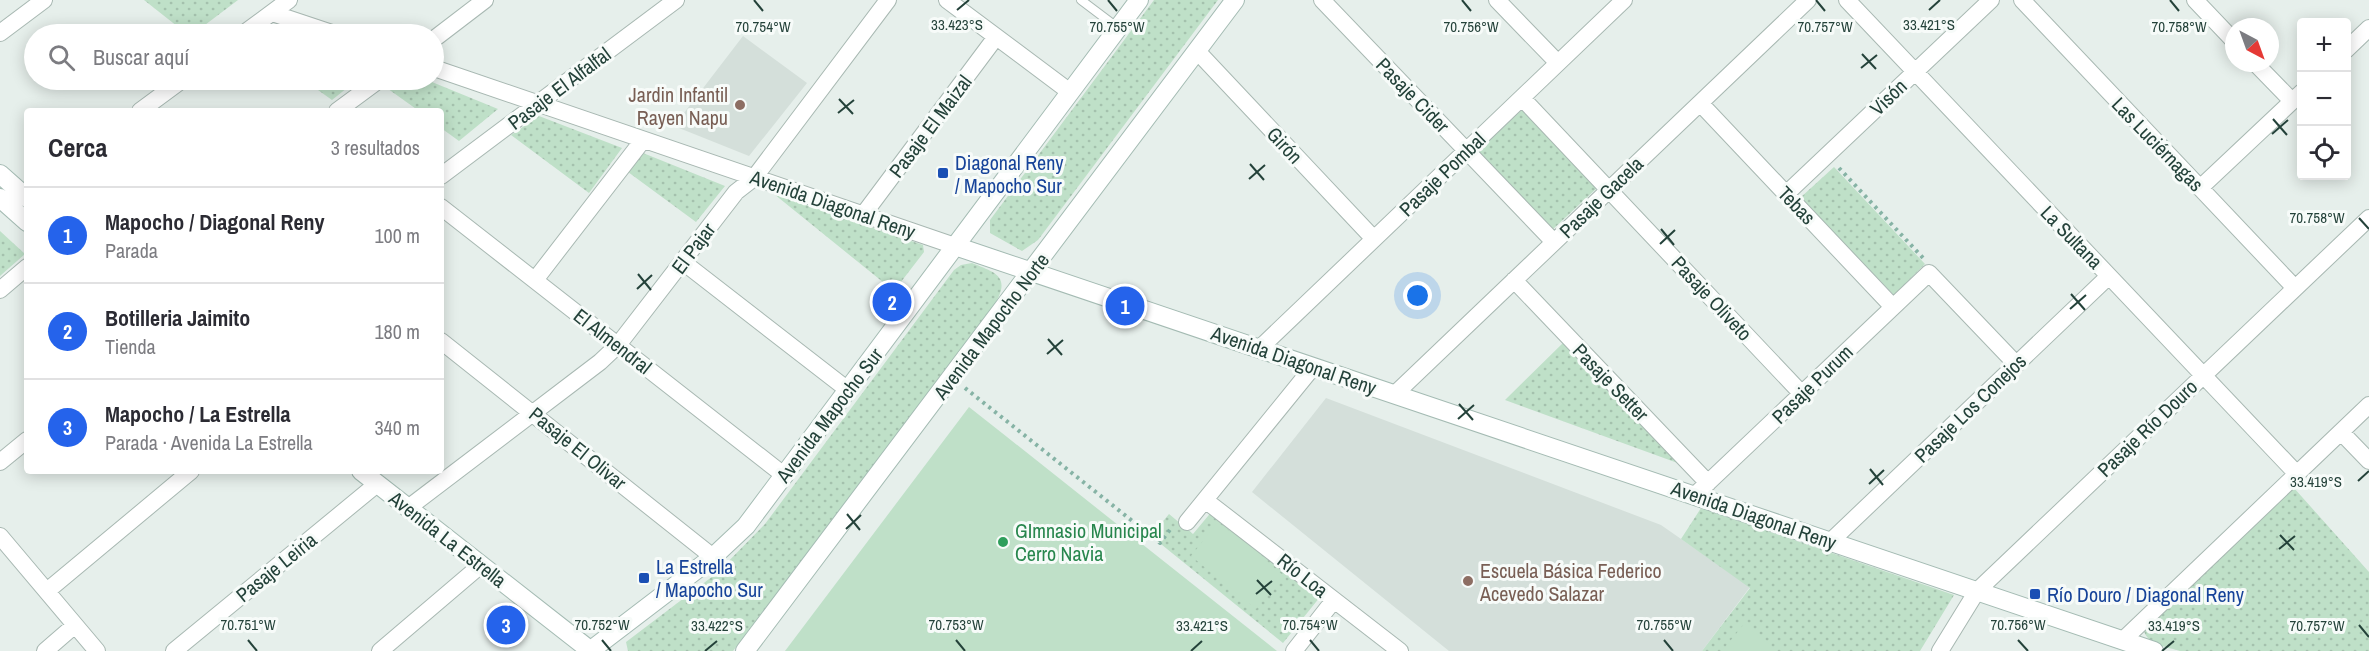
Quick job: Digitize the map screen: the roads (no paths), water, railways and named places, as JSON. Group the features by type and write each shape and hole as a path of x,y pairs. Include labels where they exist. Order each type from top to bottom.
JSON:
{"street":[{"path":"0,33 44,0"},
{"path":"257,24 289,0"},
{"path":"444,31 485,0"},
{"name":"Pasaje El Alfalfal","path":"444,175 676,0"},
{"name":"El Pajar","path":"408,508 600,362 618,345 736,192 754,177 888,0"},
{"path":"947,0 1070,92"},
{"name":"Avenida Mapocho Sur","path":"591,651 713,557 746,526 1139,0"},
{"name":"Avenida Mapocho Norte","path":"745,651 1235,0"},
{"name":"Pasaje Cider","path":"1322,0 1554,242"},
{"path":"1497,0 1558,63"},
{"name":"Pasaje Pombal","path":"1260,348 1624,0"},
{"name":"Pasaje Gacela","path":"1395,394 1808,0"},
{"name":"La Sultana","path":"1847,0 2297,474"},
{"name":"Visón","path":"1786,194 1990,0"},
{"name":"Las Luciérnagas","path":"2022,0 2295,288"},
{"path":"2205,3 2225,29"},
{"path":"272,13 305,24"},
{"path":"2351,45 2369,28"},
{"name":"Pasaje El Maizal","path":"863,215 996,37"},
{"name":"Girón","path":"1197,51 1374,239"},
{"name":"Avenida Diagonal Reny","path":"444,71 1395,394 1702,489 1831,541 2154,651"},
{"path":"2200,188 2297,97 2266,72"},
{"path":"144,108 168,90"},
{"path":"341,108 365,90"},
{"name":"Pasaje Oliveto","path":"1522,98 1802,394"},
{"name":"Tebas","path":"1700,104 1893,307"},
{"path":"535,280 643,140"},
{"path":"0,174 24,194"},
{"path":"0,198 24,219"},
{"name":"El Almendral","path":"444,209 785,476"},
{"name":"Pasaje Río Douro","path":"1940,651 1977,591 2369,218"},
{"path":"683,262 849,390"},
{"path":"0,290 24,270"},
{"name":"Pasaje Purum","path":"1702,489 1929,273 2016,364"},
{"name":"Pasaje Los Conejos","path":"1831,541 2109,276"},
{"name":"Pasaje Setter","path":"1515,280 1702,489"},
{"name":"Pasaje El Olivar","path":"444,343 534,412 713,557"},
{"path":"1187,522 1313,366"},
{"path":"2123,640 2369,405"},
{"path":"2341,432 2369,461"},
{"path":"0,462 24,442"},
{"path":"46,591 187,474"},
{"name":"Avenida La Estrella","path":"365,474 591,651"},
{"name":"Pasaje Leiria","path":"174,651 377,484"},
{"name":"Río Loa","path":"1205,500 1400,651"},
{"path":"0,536 97,651"},
{"path":"380,651 481,565"},
{"path":"1294,651 1334,600"},
{"path":"45,651 75,625"}],"lane":[{"path":"1081,0 1118,28"}],"place":[{"name":"Jardin Infantil Rayen Napu","path":"740,105"},
{"name":"Diagonal Reny / Mapocho Sur","path":"943,173"},
{"name":"Botilleria Jaimito","path":"892,302"},
{"name":"Mapocho / Diagonal Reny","path":"1125,306"},
{"name":"GImnasio Municipal Cerro Navia","path":"1003,542"},
{"name":"La Estrella / Mapocho Sur","path":"644,578"},
{"name":"Escuela Básica Federico Acevedo Salazar","path":"1468,581"},
{"name":"Río Douro / Diagonal Reny","path":"2035,594"},
{"name":"Mapocho / La Estrella","path":"506,625"}]}
